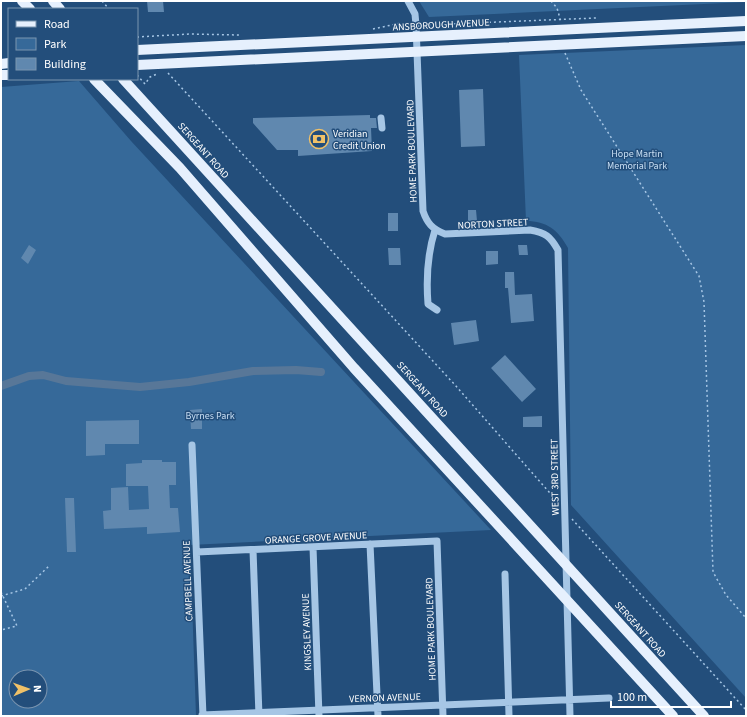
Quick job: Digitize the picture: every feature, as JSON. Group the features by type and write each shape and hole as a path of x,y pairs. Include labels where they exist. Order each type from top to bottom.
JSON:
{"main road":[{"name":"ANSBOROUGH AVENUE","path":"138,50 746,21"},
{"path":"138,64 746,36"},
{"path":"95,80 180,168 354,368 674,716"},
{"name":"SERGEANT ROAD","path":"124,80 704,716"}],"street":[{"path":"408,1 415,14 417,52"},
{"name":"HOME PARK BOULEVARD","path":"417,52 423,211 427,222 435,230"},
{"path":"381,118 382,128"},
{"path":"435,230 428,251 426,282 428,304 437,310"},
{"name":"NORTON STREET","path":"435,230 445,234 457,235 530,230 543,232 552,239"},
{"name":"WEST 3RD STREET","path":"552,239 558,250 560,262 566,597 570,716"},
{"name":"CAMPBELL AVENUE","path":"192,445 202,715"},
{"name":"HOME PARK BOULEVARD","path":"437,541 443,716"},
{"name":"ORANGE GROVE AVENUE","path":"196,552 437,541"},
{"path":"370,544 378,716"},
{"name":"KINGSLEY AVENUE","path":"312,547 319,713"},
{"path":"253,550 259,714"},
{"path":"505,574 509,716"},
{"name":"VERNON AVENUE","path":"202,715 319,713 377,708 609,698"}],"path":[{"path":"551,1 557,8 562,30"},
{"path":"564,45 565,53 581,90 699,276 704,302 713,572 726,595 746,618"},
{"path":"138,76 145,84 150,77 168,72 456,385 553,497"},
{"path":"571,518 746,710"},
{"path":"2,596 25,589 49,566"},
{"path":"1,592 17,626 1,630"}],"green space":[{"path":"419,1 746,1 746,2 429,17"},
{"name":"Hope Martin Memorial Park","path":"746,45 746,698 571,505 568,248 560,236 551,228 533,221 526,221 519,55"},
{"name":"Byrnes Park","path":"79,81 131,141 491,530 190,545 196,716 1,716 1,87"}],"building":[{"path":"147,1 163,1 164,12 148,12"},
{"path":"483,89 485,146 461,147 459,90"},
{"name":"Veridian Credit Union","path":"370,115 370,118 376,118 377,128 371,128 372,151 298,156 298,150 277,150 253,123 253,118"},
{"path":"468,210 476,210 477,221 468,222"},
{"path":"388,213 398,213 398,231 388,231"},
{"path":"29,245 36,250 28,264 21,258"},
{"path":"518,245 527,245 528,255 519,255"},
{"path":"388,248 400,248 401,265 389,265"},
{"path":"486,251 498,251 498,264 486,265"},
{"path":"505,272 514,272 515,295 532,294 534,321 511,323 508,288 505,288"},
{"path":"476,320 479,341 454,345 451,323"},
{"path":"505,355 536,389 522,402 491,368"},
{"path":"202,409 202,429 191,429 190,410"},
{"path":"542,416 542,427 523,427 523,417"},
{"path":"139,420 139,444 105,444 105,455 86,456 86,421"},
{"path":"142,460 176,462 176,485 169,485 170,508 178,508 180,532 147,534 147,527 104,529 103,511 111,510 111,488 128,487 129,510 149,509 148,486 126,486 126,464 142,463"},
{"path":"65,498 74,498 76,552 67,552"}],"waterway":[{"path":"1,386 29,376 43,375 66,381 140,387 189,382 253,371 296,370 321,372"}],"place":[{"name":"Veridian Credit Union","path":"319,139"}]}
